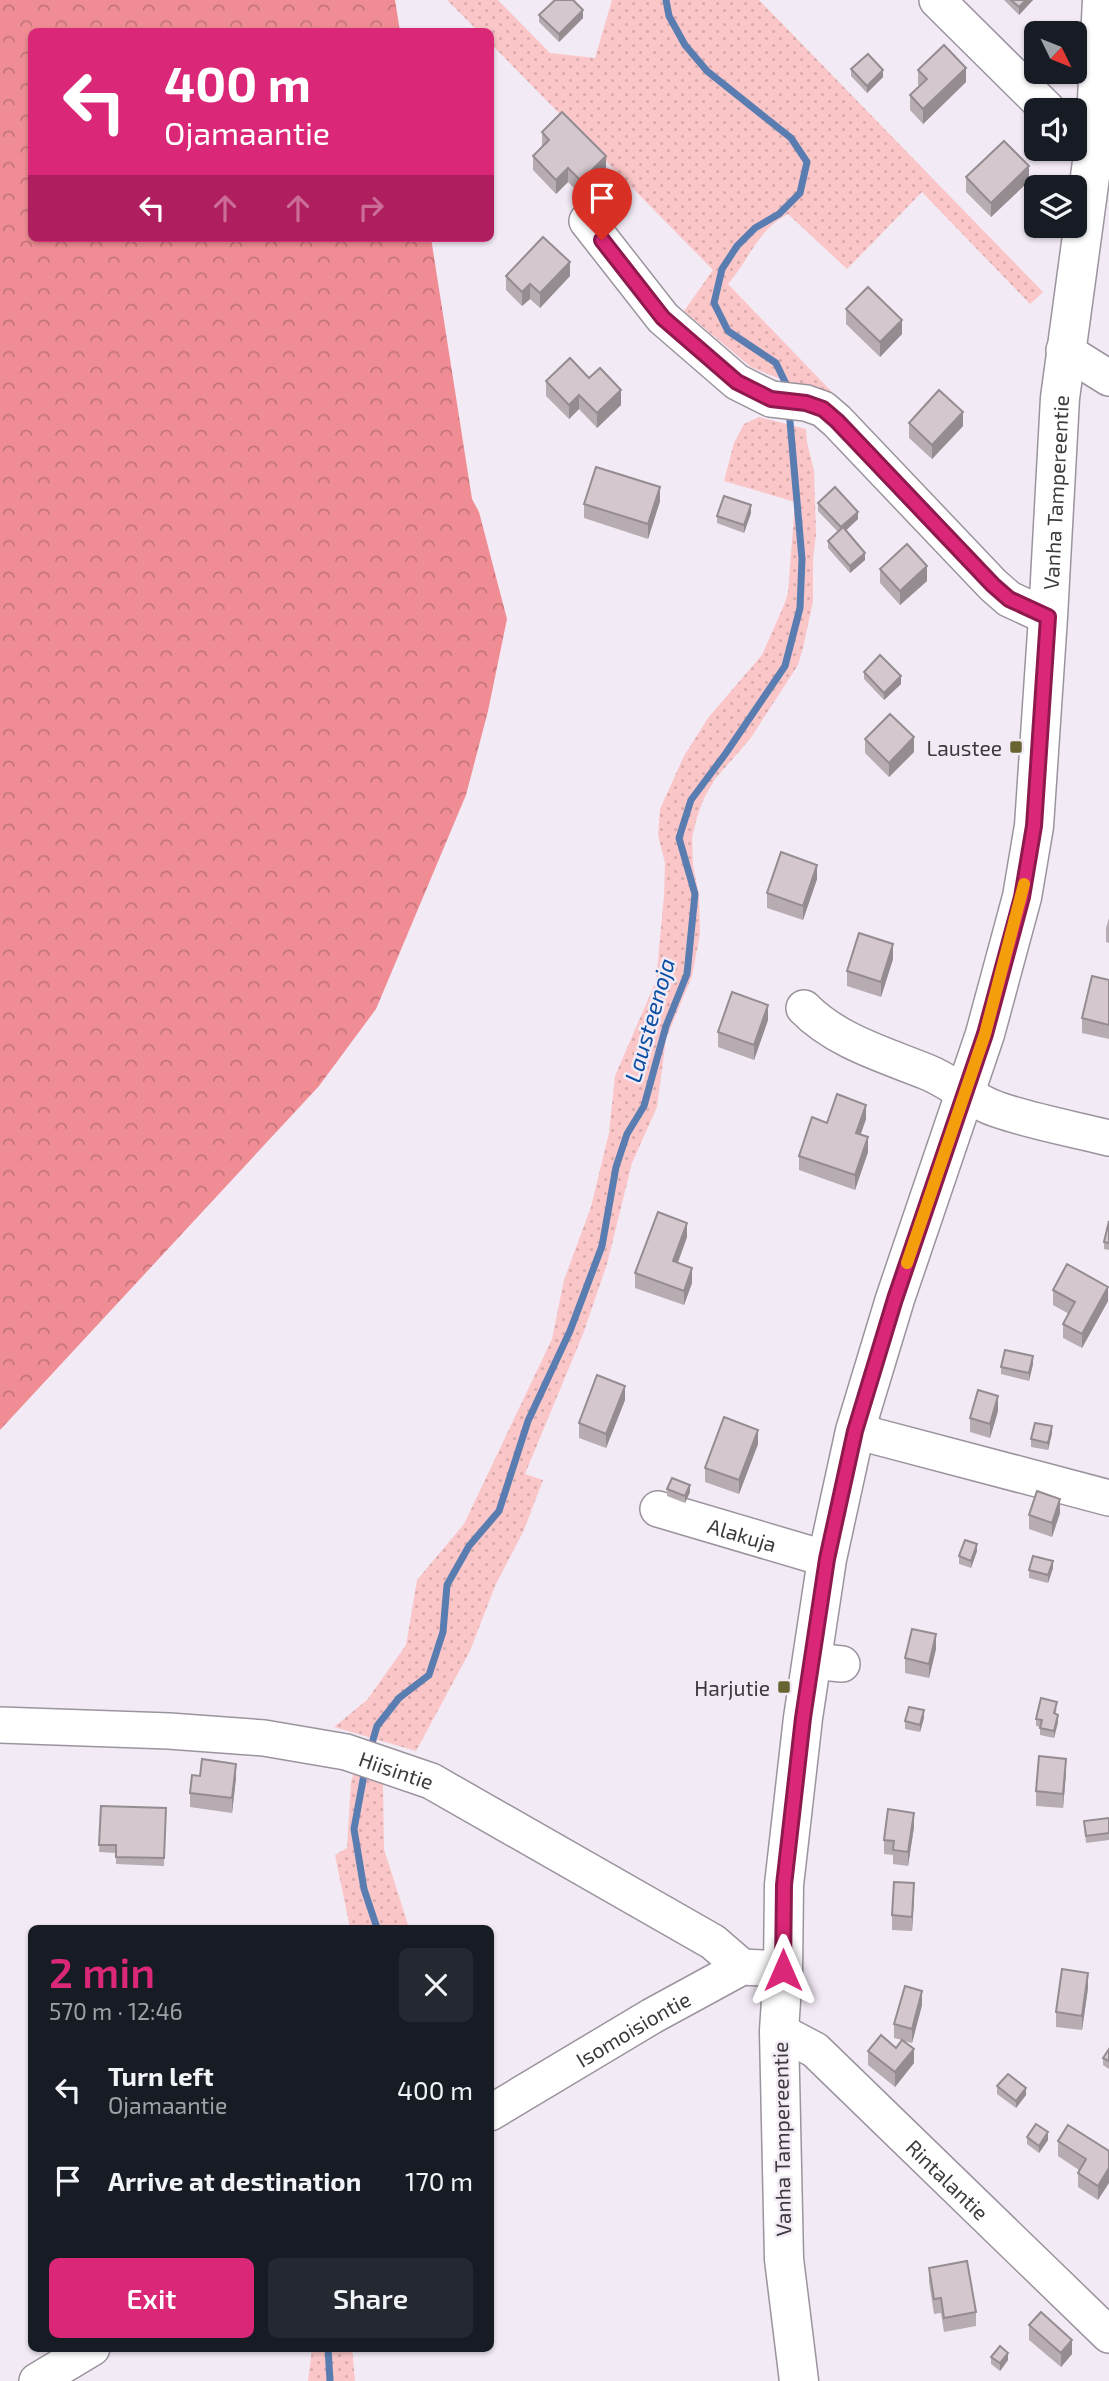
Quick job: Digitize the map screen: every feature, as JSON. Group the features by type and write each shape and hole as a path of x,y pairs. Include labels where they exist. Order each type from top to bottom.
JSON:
{"main road":[{"name":"Vanha Tampereentie","path":"799,2381 784,2259 779,2031 784,1885 827,1663 827,1559 855,1431 895,1299 985,1034 1022,897 1034,826 1059,411 1093,139 1102,0"}],"street":[{"path":"937,0 1036,98"},
{"path":"586,221 663,318 737,382 771,399 806,403 823,409 993,585 1009,599 1048,617"},
{"path":"1065,350 1109,378"},
{"path":"804,1008 818,1023 851,1041 934,1075 966,1095 998,1110 1109,1138"},
{"path":"855,1431 1109,1498"},
{"name":"Alakuja","path":"658,1509 827,1559"},
{"name":"Hiisintie","path":"0,1725 169,1731 264,1738 369,1760 430,1781 713,1942 742,1967"},
{"path":"742,1967 783,1970"},
{"name":"Isomoisiontie","path":"494,2111 652,2016 742,1967"},
{"name":"Rintalantie","path":"779,2031 815,2050 1109,2335"},
{"path":"37,2381 85,2352"}],"shaded area":[{"path":"447,0 498,0 550,53 595,58 612,0 759,0 1043,292 1030,304 922,192 847,269 788,214 761,236 728,284 832,392 794,385 751,367 684,311 713,270 494,47 494,28 475,28"},
{"path":"759,417 806,429 814,470 816,534 813,601 803,648 798,665 750,739 715,779 697,817 692,838 693,865 699,895 700,934 692,976 666,1039 657,1107 632,1163 607,1264 583,1334 525,1474 543,1480 524,1530 495,1586 470,1651 416,1751 334,1727 367,1700 406,1645 417,1580 464,1524 552,1339 564,1280 591,1207 609,1133 615,1076 656,981 665,863 658,835 660,809 684,756 708,718 762,655 788,593 795,502 724,481 734,443 744,424"},
{"path":"356,1766 383,1781 384,1849 408,1925 349,1925 335,1855 347,1848 351,1782"},
{"path":"312,2352 352,2352 355,2381 308,2381"}],"green space":[{"path":"0,0 395,0 400,28 28,28 28,242 432,242 472,499 479,512 507,619 488,711 466,795 376,1009 319,1086 0,1430"}],"building":[{"path":"555,0 573,0 583,10 559,34 539,15"},
{"path":"1011,0 1026,0 1019,7"},
{"path":"944,45 966,68 923,109 910,95 927,79 918,70"},
{"path":"868,54 883,70 867,86 851,69"},
{"path":"562,112 606,156 581,181 568,168 556,180 533,156 549,140 542,132"},
{"path":"1004,141 1029,166 991,203 966,177"},
{"path":"543,237 570,262 540,293 530,284 522,292 506,276"},
{"path":"868,287 902,320 880,342 846,309"},
{"path":"570,358 589,378 600,368 621,390 597,413 579,395 569,405 546,381"},
{"path":"939,390 963,412 932,445 909,423"},
{"path":"596,467 660,487 648,524 584,504"},
{"path":"835,487 858,512 841,527 818,503"},
{"path":"724,496 751,505 744,525 717,516"},
{"path":"843,527 865,553 850,566 828,541"},
{"path":"907,544 927,566 900,591 880,569"},
{"path":"880,655 901,676 884,693 864,672"},
{"path":"890,714 914,737 889,763 865,739"},
{"path":"781,852 817,865 803,906 767,893"},
{"path":"859,933 893,944 881,982 847,971"},
{"path":"1092,976 1109,980 1109,1025 1082,1018"},
{"path":"732,992 768,1005 754,1045 718,1032"},
{"path":"837,1094 866,1105 856,1133 868,1137 855,1175 799,1156 812,1117 827,1123"},
{"path":"658,1212 687,1223 673,1261 692,1268 684,1291 635,1273"},
{"path":"1109,1221 1109,1243 1104,1242"},
{"path":"1067,1264 1108,1287 1082,1334 1063,1324 1075,1302 1053,1290"},
{"path":"1005,1350 1033,1356 1029,1373 1001,1367"},
{"path":"597,1375 625,1386 606,1434 579,1423"},
{"path":"978,1390 998,1396 990,1424 970,1418"},
{"path":"724,1417 758,1430 739,1480 705,1468"},
{"path":"1035,1423 1052,1426 1048,1443 1031,1439"},
{"path":"672,1478 690,1485 685,1496 667,1489"},
{"path":"1037,1491 1060,1499 1052,1523 1029,1515"},
{"path":"965,1540 977,1544 971,1561 959,1556"},
{"path":"1033,1556 1053,1561 1048,1575 1029,1570"},
{"path":"912,1629 936,1634 929,1664 905,1658"},
{"path":"1041,1698 1057,1702 1054,1713 1058,1715 1054,1731 1040,1728 1042,1720 1036,1719"},
{"path":"909,1707 924,1710 920,1725 905,1721"},
{"path":"1039,1756 1066,1759 1063,1794 1036,1791"},
{"path":"202,1759 236,1764 232,1798 190,1793 192,1775 200,1776"},
{"path":"101,1806 166,1808 164,1858 116,1857 116,1845 99,1845"},
{"path":"888,1809 914,1813 908,1852 893,1850 894,1841 884,1840"},
{"path":"1109,1818 1109,1833 1086,1836 1084,1821"},
{"path":"894,1882 914,1883 912,1917 892,1915"},
{"path":"1062,1969 1088,1973 1082,2016 1056,2012"},
{"path":"905,1986 922,1991 912,2029 894,2024"},
{"path":"881,2035 896,2048 902,2040 914,2049 895,2072 868,2051"},
{"path":"1109,2049 1109,2061 1103,2058"},
{"path":"1008,2074 1026,2088 1016,2101 997,2086"},
{"path":"1036,2124 1048,2132 1039,2146 1027,2137"},
{"path":"1068,2125 1109,2151 1109,2168 1098,2186 1078,2173 1086,2159 1058,2141"},
{"path":"967,2261 976,2312 944,2318 941,2298 934,2299 929,2268"},
{"path":"1041,2312 1072,2340 1061,2353 1029,2325"},
{"path":"1000,2346 1008,2353 1000,2363 991,2357"}],"waterway":[{"name":"Lausteenoja","path":"666,0 669,16 685,45 707,71 791,138 807,162 800,193 779,214 755,228 737,246 722,269 714,303 728,331 776,363 787,391"},
{"name":"Lausteenoja","path":"370,1750 377,1726 399,1698 429,1675 443,1632 447,1585 469,1546 499,1511 528,1421 570,1331 602,1246 616,1167 627,1134 644,1106 666,1026 687,974 695,894 679,838 691,800 785,666 800,608 802,559 789,410"},
{"name":"Lausteenoja","path":"365,1769 354,1829 364,1889 376,1925"},
{"name":"Lausteenoja","path":"328,2352 330,2381"}],"slow traffic":[{"path":"907,1263 985,1034 1024,884"}],"place":[{"name":"Laustee","path":"1016,747"},
{"name":"Harjutie","path":"784,1687"}],"route":[{"path":"602,240 663,318 737,382 771,399 806,403 823,409 993,585 1009,599 1048,617 1034,826 1022,897 966,1095 895,1299 855,1431 827,1559 803,1718 784,1885 783,1970"}]}
